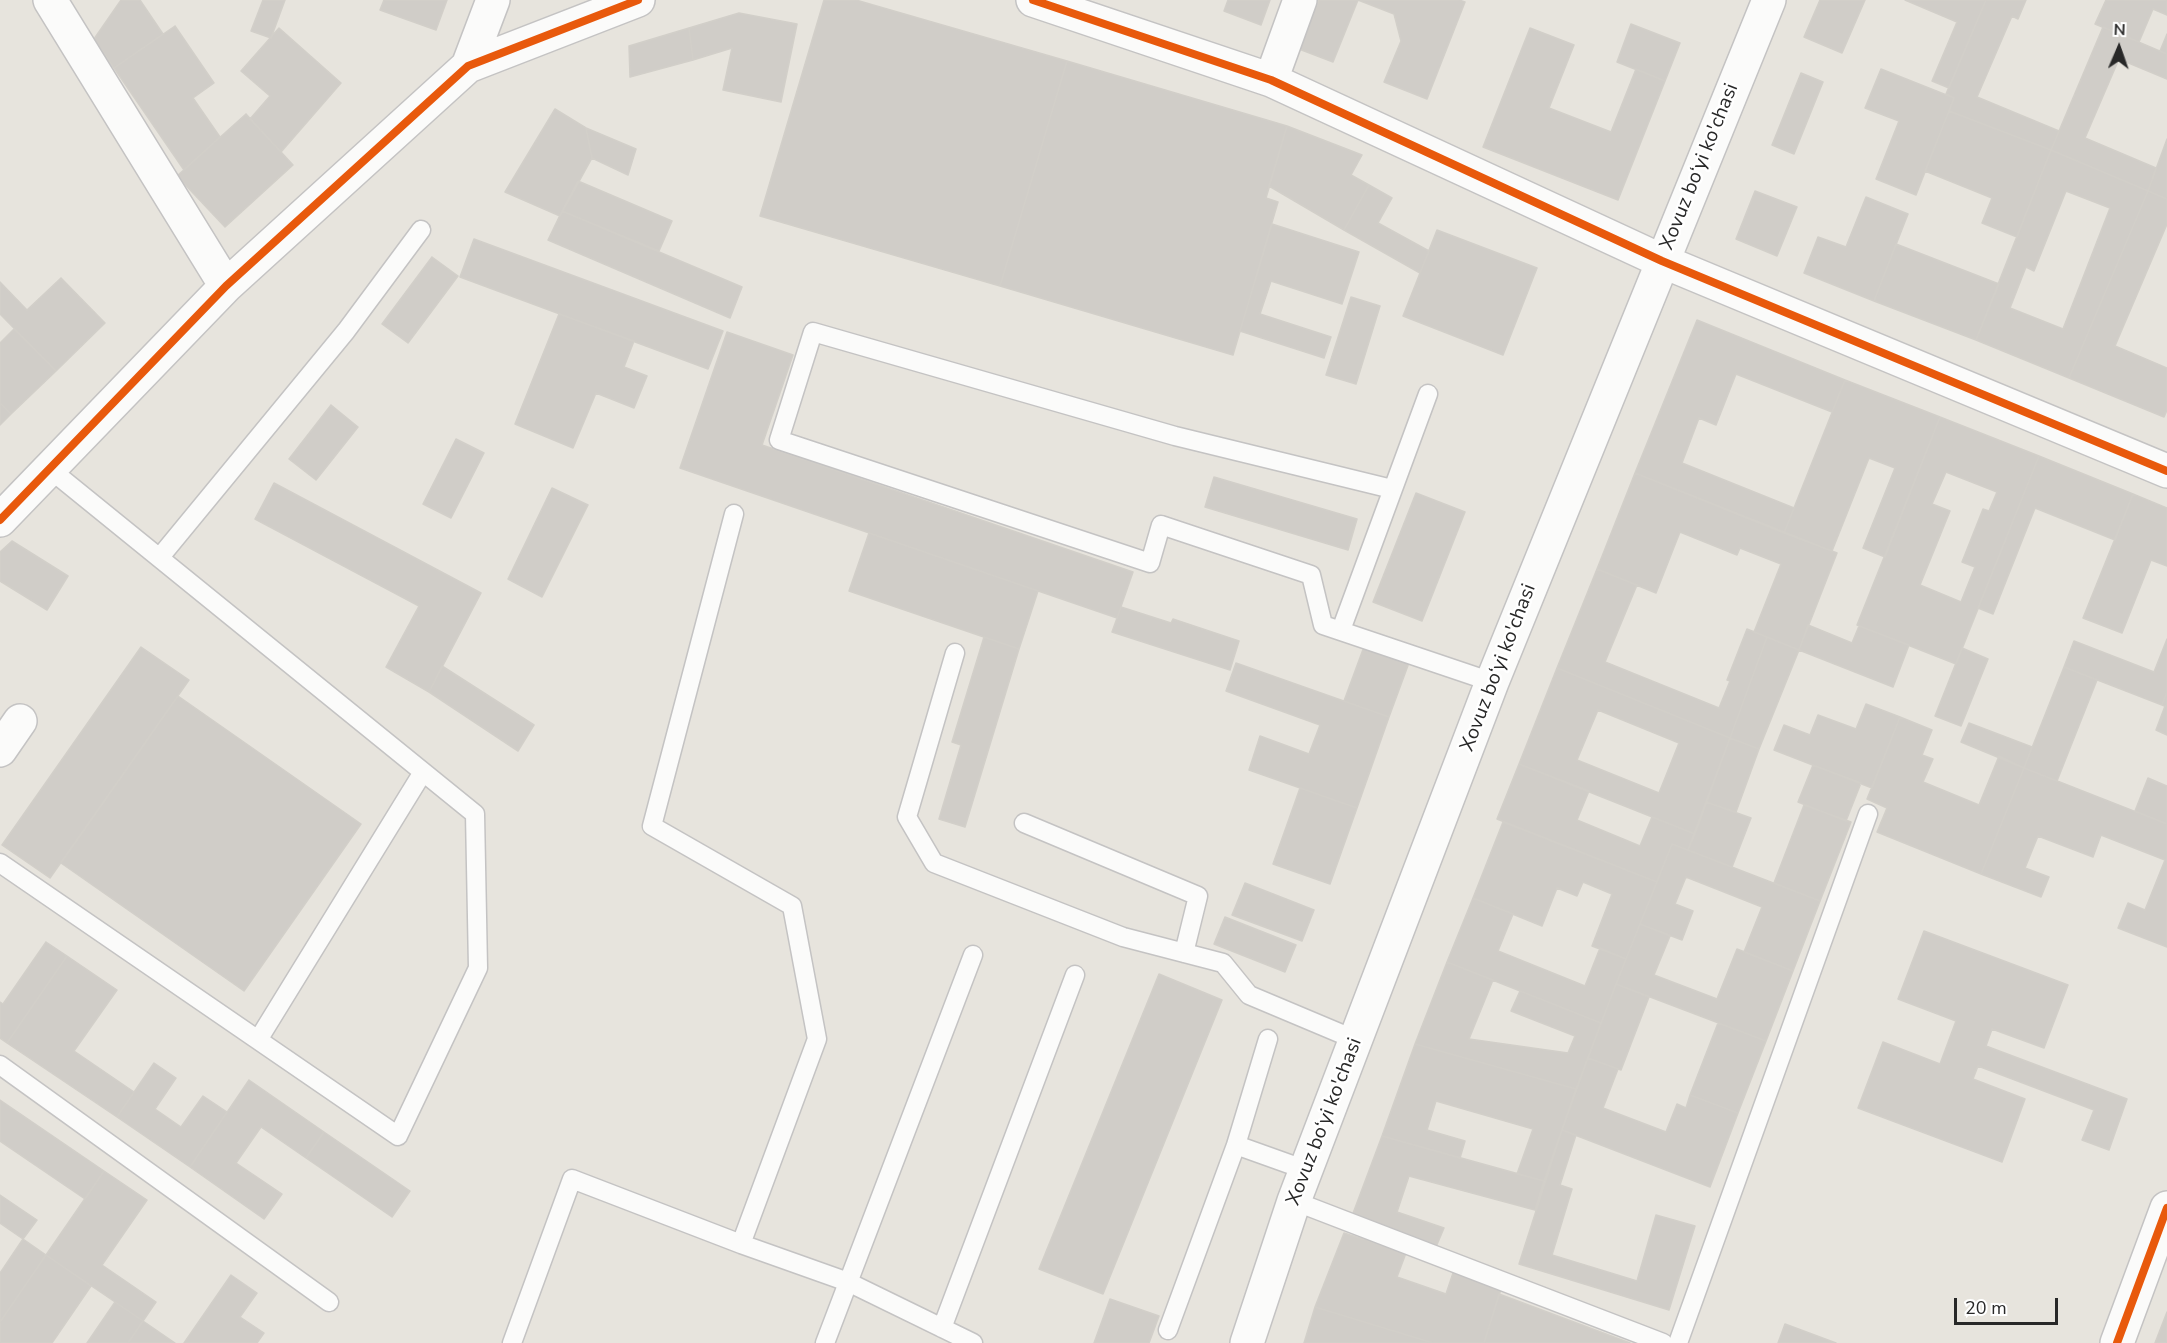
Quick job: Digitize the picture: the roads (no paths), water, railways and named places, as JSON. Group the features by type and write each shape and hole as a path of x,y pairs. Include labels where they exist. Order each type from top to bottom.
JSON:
{"street":[{"path":"50,0 226,286"},
{"path":"67,31 79,0"},
{"path":"468,66 493,0"},
{"path":"0,520 51,470 226,286 468,66 638,0"},
{"path":"1033,0 1271,80 1662,261 2167,471"},
{"path":"1271,80 1300,0"},
{"name":"Xovuz bo‘yi ko'chasi","path":"1247,1343 1294,1202 1492,682 1769,0"},
{"path":"0,750 20,721"},
{"path":"2117,1343 2167,1208"}],"lane":[{"path":"160,557 345,331 421,230"},
{"path":"1392,489 1175,436 813,332 779,440 1150,563 1161,525 1311,575 1323,625 1492,682"},
{"path":"1341,630 1428,394"},
{"path":"0,863 398,1136 478,968 475,814 51,470"},
{"path":"734,514 651,826 792,906 818,1039 741,1244"},
{"path":"955,653 907,817 934,863 1122,937 1222,963 1249,995 1356,1040"},
{"path":"258,1040 423,772"},
{"path":"1678,1343 1868,814"},
{"path":"1024,824 1198,896 1184,953"},
{"path":"825,1343 973,955"},
{"path":"942,1328 1075,975"},
{"path":"1168,1330 1236,1145 1268,1039"},
{"path":"0,1065 329,1302"},
{"path":"1236,1145 1306,1170"},
{"path":"512,1343 572,1179 741,1244 848,1282 973,1343"},
{"path":"1294,1202 1663,1343"}]}
